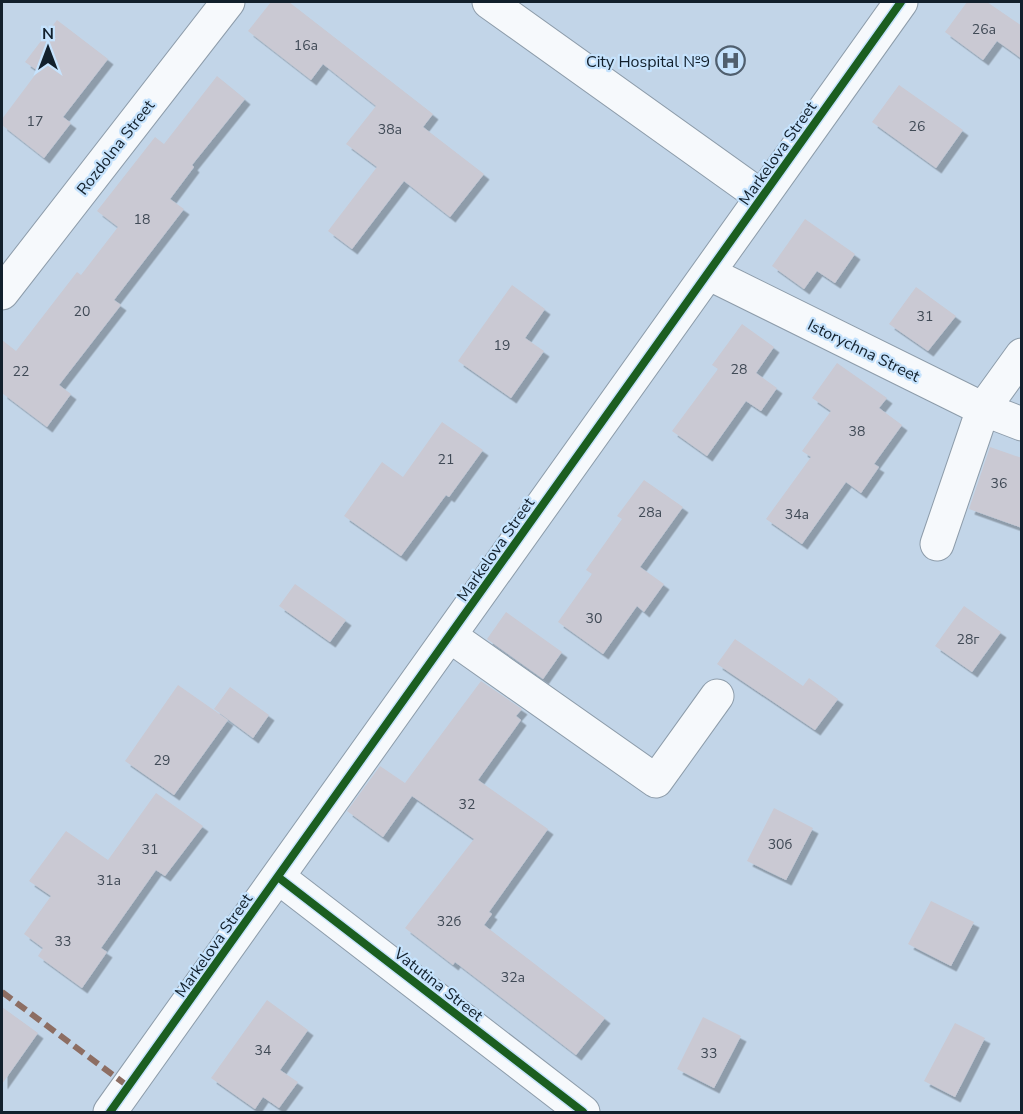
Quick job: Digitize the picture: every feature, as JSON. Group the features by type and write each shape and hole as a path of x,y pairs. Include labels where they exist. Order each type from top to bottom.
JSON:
{"street":[{"name":"Rozdolna Street","path":"2,293 228,2"},
{"path":"489,2 762,197"},
{"name":"Markelova Street","path":"110,1113 902,2"},
{"name":"Istorychna Street","path":"708,273 983,409 1022,424"},
{"path":"937,544 983,409 1022,355"},
{"path":"450,636 656,781 717,696"},
{"name":"Vatutina Street","path":"278,877 583,1113"}],"building":[{"path":"271,2 289,2 433,114 423,127 484,174 450,217 404,181 352,249 328,231 377,167 346,144 376,106 323,64 311,80 248,31"},
{"path":"967,2 987,2 1022,26 1022,59 997,41 983,60 945,32"},
{"path":"57,20 108,59 63,117 71,123 44,158 2,125 2,119 38,71 25,62"},
{"path":"217,76 245,99 192,165 194,167 170,199 184,209 114,300 121,305 59,385 71,394 47,427 2,393 2,340 16,351 77,272 81,275 118,227 97,211 155,137 164,144"},
{"path":"899,85 963,130 936,168 872,122"},
{"path":"805,219 855,254 835,283 817,271 804,289 772,266"},
{"path":"512,285 545,309 525,338 544,351 511,398 458,361"},
{"path":"916,287 956,316 928,351 889,324"},
{"path":"742,324 774,347 756,373 777,388 761,411 746,401 707,456 672,431 718,369 712,365"},
{"path":"837,363 887,398 879,408 902,425 874,464 879,467 861,493 846,482 802,544 766,519 811,457 802,451 831,411 812,398"},
{"path":"442,422 483,450 449,497 446,495 401,556 344,516 382,462 403,477"},
{"path":"990,447 1022,458 1022,528 969,509"},
{"path":"644,480 683,507 640,567 664,584 644,612 637,606 603,654 558,622 592,574 586,570 622,519 617,516"},
{"path":"295,584 346,620 330,642 279,606"},
{"path":"964,606 1001,632 972,672 935,646"},
{"path":"506,612 562,652 543,679 487,639"},
{"path":"735,639 803,686 809,678 838,699 815,730 717,664"},
{"path":"481,681 522,709 516,716 521,720 478,780 548,829 489,912 492,914 484,925 605,1018 576,1055 455,962 453,965 405,928 474,839 412,796 383,837 347,811 380,766 405,783"},
{"path":"178,685 228,720 174,795 125,761"},
{"path":"230,687 269,715 253,738 214,709"},
{"path":"156,793 203,826 165,876 156,870 101,948 107,952 82,988 38,956 43,948 24,934 51,896 29,881 66,831 108,860"},
{"path":"774,808 813,828 786,880 747,861"},
{"path":"931,901 974,922 951,966 908,944"},
{"path":"267,1000 308,1030 280,1070 298,1082 279,1108 263,1097 255,1109 211,1078"},
{"path":"2,1007 38,1033 2,1084"},
{"path":"703,1017 741,1036 714,1088 677,1069"},
{"path":"955,1023 985,1038 955,1097 924,1081"}],"marked path":[{"path":"2,992 129,1087"}],"cycle path":[{"path":"110,1112 901,2"},
{"path":"278,877 583,1112"}],"place":[{"name":"City Hospital №9","path":"731,61"}]}
